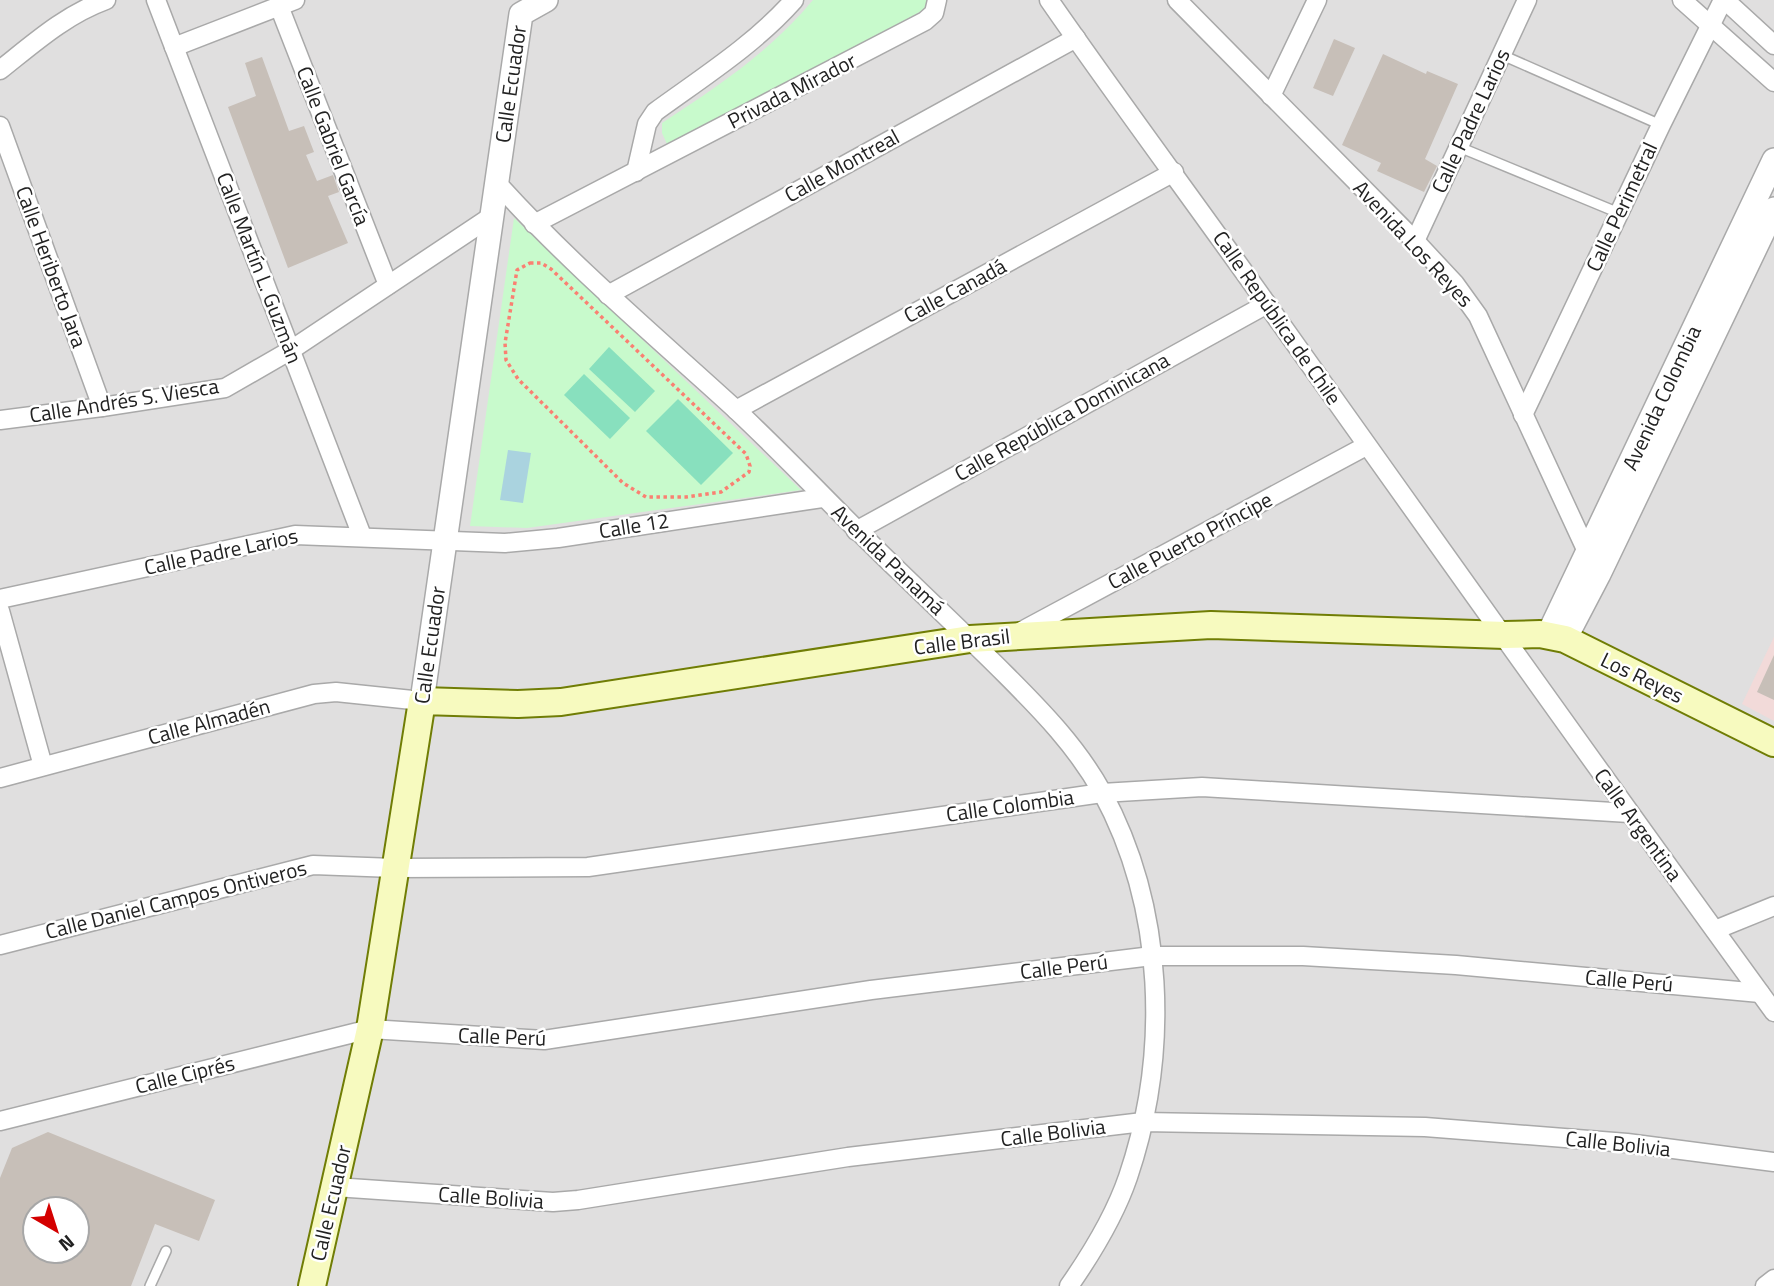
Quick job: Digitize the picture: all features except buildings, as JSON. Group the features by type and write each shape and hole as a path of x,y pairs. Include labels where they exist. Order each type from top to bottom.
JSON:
{"main road":[{"name":"Calle Brasil","path":"422,701 518,704 561,702 970,639 1014,635 1211,625 1505,635"},
{"name":"Los Reyes","path":"1505,635 1556,637 1774,743"},
{"name":"Calle Ecuador","path":"312,1286 370,1029 422,701"}],"street":[{"path":"0,70 50,29 106,0"},
{"name":"Calle Martín L. Guzmán","path":"156,0 362,536"},
{"path":"521,7 546,0"},
{"path":"636,172 647,124 655,112 731,58 794,0"},
{"name":"Privada Mirador","path":"534,224 925,21 934,13 937,0"},
{"name":"Calle República de Chile","path":"1049,0 1268,304 1366,446 1505,635"},
{"name":"Avenida Los Reyes","path":"1177,0 1415,241 1473,307 1598,574"},
{"path":"1271,96 1318,0"},
{"name":"Calle Padre Larios","path":"1415,241 1527,0"},
{"path":"1682,0 1774,82"},
{"path":"1724,0 1774,45"},
{"name":"Calle Perimetral","path":"1523,415 1661,125 1724,0"},
{"path":"174,47 287,3"},
{"name":"Calle Gabriel García","path":"287,3 388,285"},
{"name":"Calle Ecuador","path":"422,701 521,7"},
{"name":"Calle Montreal","path":"608,295 1076,38"},
{"name":"Calle Heriberto Jara","path":"0,126 102,407"},
{"name":"Avenida Colombia","path":"1556,637 1588,553 1774,160"},
{"name":"Calle Canadá","path":"736,410 1174,172"},
{"name":"Avenida Panamá","path":"496,183 534,224 608,295 736,410 822,498 1048,717 1079,755 1102,793 1129,849 1153,956 1155,1024 1143,1122 1128,1178 1111,1215 1069,1286"},
{"name":"Avenida Colombia","path":"1556,637 1598,574 1774,209"},
{"name":"Calle Andrés S. Viesca","path":"0,419 225,388 291,351 492,216"},
{"name":"Calle República Dominicana","path":"856,531 1268,304"},
{"name":"Calle Puerto Príncipe","path":"1014,635 1366,446"},
{"name":"Calle 12","path":"445,540 505,543 558,538 822,498"},
{"name":"Calle Padre Larios","path":"0,599 295,535 445,540"},
{"path":"0,611 44,766"},
{"name":"Calle Argentina","path":"1505,635 1629,813 1774,1012"},
{"name":"Calle Almadén","path":"0,778 314,694 336,692 422,701"},
{"name":"Calle Colombia","path":"394,868 588,867 1102,793 1202,787 1629,813"},
{"name":"Calle Daniel Campos Ontiveros","path":"0,945 313,865 394,868"},
{"path":"1715,930 1774,906"},
{"name":"Calle Perú","path":"370,1029 544,1040 871,990 1153,956 1303,956 1456,965 1760,993"},
{"name":"Calle Ciprés","path":"0,1121 370,1029"},
{"name":"Calle Bolivia","path":"335,1187 553,1202 848,1157 1143,1122 1426,1127 1627,1143 1774,1162"},
{"path":"1765,1286 1774,1279"}],"lane":[{"path":"1502,55 1661,125"},
{"path":"1459,147 1619,213"},
{"path":"150,1286 166,1251"}],"path":[{"path":"530,263 541,263 551,269 746,454 749,472 731,487 721,492 686,497 646,497 623,483 518,379 506,360 505,343 517,270 530,263"}],"shaded area":[{"path":"0,0 1774,0 1774,1286 0,1286"},
{"path":"1774,637 1774,721 1742,704"}],"green space":[{"path":"813,0 929,0 927,8 678,144 667,144 662,133 662,123 723,82 761,52"},
{"path":"514,218 801,490 527,528 470,526"},
{"path":"609,347 655,391 635,412 589,369"},
{"path":"584,374 630,418 610,439 564,395"},
{"path":"678,399 733,453 701,485 646,431"}],"water":[{"path":"508,450 531,453 523,503 500,500"}]}
